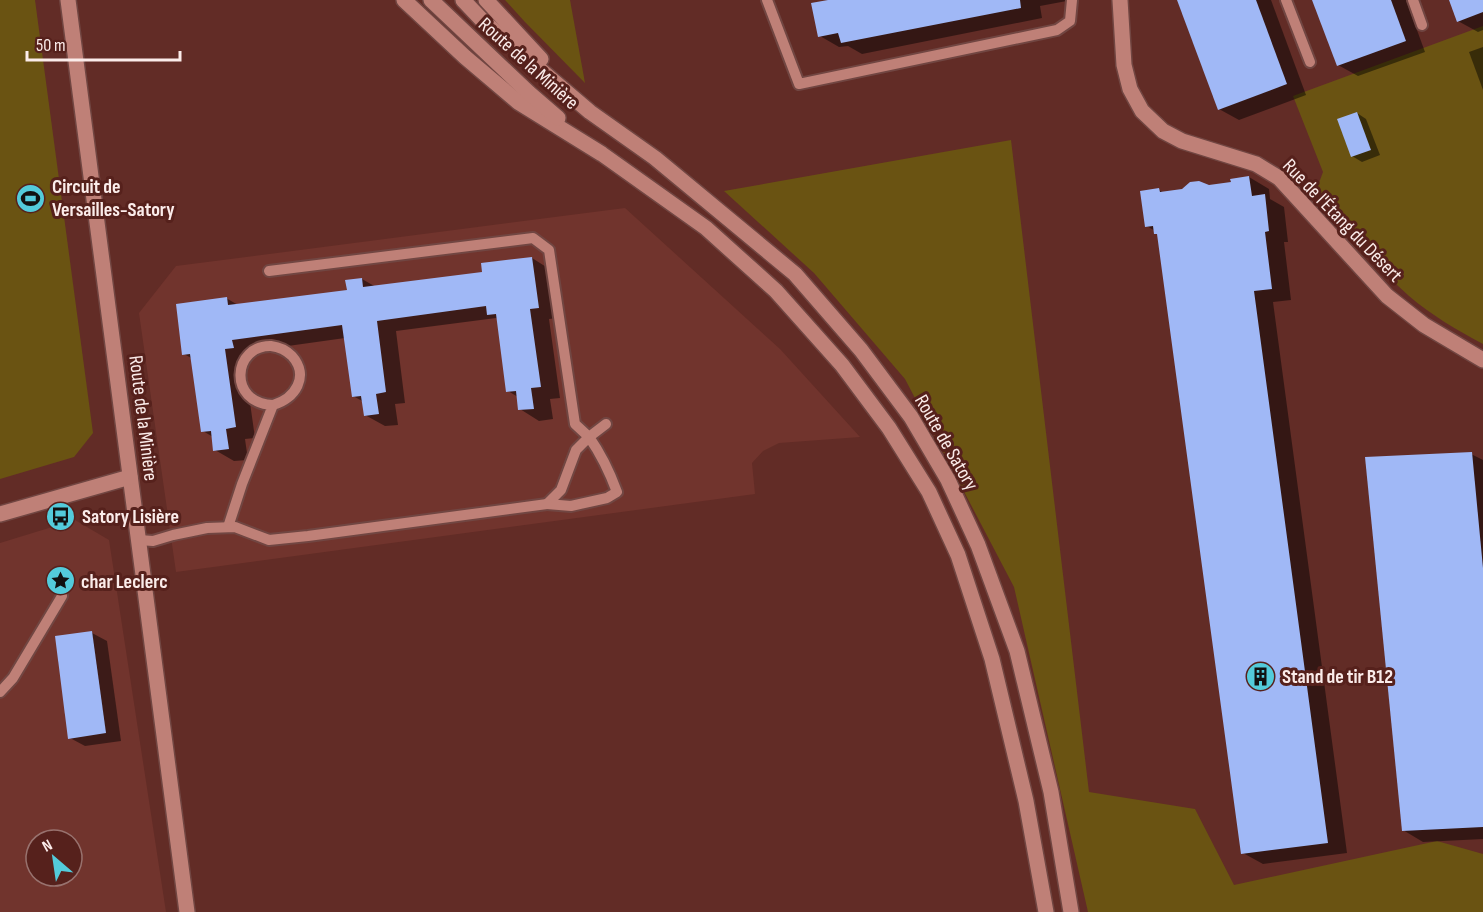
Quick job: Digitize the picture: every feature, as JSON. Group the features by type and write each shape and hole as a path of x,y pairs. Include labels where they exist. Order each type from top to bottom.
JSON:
{"main road":[{"name":"Route de la Minière","path":"68,0 187,912"},
{"path":"404,0 465,57 518,102 602,154"},
{"name":"Route de la Minière","path":"431,0 529,93 602,154"},
{"name":"Route de la Minière","path":"463,0 481,19 590,112"},
{"path":"486,0 590,112"},
{"name":"Rue de l'Étang du Désert","path":"1120,0 1124,65 1130,90 1142,111 1162,130 1182,141 1256,164 1279,178 1387,296 1424,325 1483,360"},
{"name":"Route de Satory","path":"590,112 655,158 795,274 861,350 911,417 948,480 978,545 1017,651 1051,792 1071,912"},
{"name":"Route de Satory","path":"602,154 706,228 776,291 842,365 889,428 929,492 957,555 992,659 1026,801 1046,912"},
{"path":"0,514 130,477"}],"lane":[{"path":"767,0 799,84 1057,30 1070,21 1072,0"},
{"path":"1286,0 1310,62"},
{"path":"1413,0 1422,25"},
{"path":"139,540 153,541 207,528 234,527 269,540 547,504 571,506 607,498 617,492 597,449 589,437 574,424 549,249 533,238 269,271"},
{"path":"268,346 286,350 297,364 299,373 299,382 295,391 282,403 273,405 263,405 254,401 247,395 240,377 241,368 251,352 268,346"},
{"path":"228,527 273,405"},
{"path":"547,504 561,490 576,450 606,424"},
{"path":"0,692 13,678 62,596"}],"shaded area":[{"name":"Circuit de Versailles-Satory","path":"0,0 35,0 93,433 74,457 0,479"},
{"path":"505,0 570,0 585,83 525,22"},
{"path":"1483,26 1483,344 1444,322 1409,296 1372,259 1316,191 1323,172 1293,96"},
{"path":"1011,140 1089,792 1195,809 1234,885 1437,841 1483,854 1483,912 1088,912 1014,587 905,379 814,273 724,191"},
{"path":"625,208 780,349 860,437 779,443 763,451 752,463 755,494 176,572 139,313 176,266"},
{"path":"75,520 109,540 166,912 0,912 0,543"}],"building":[{"path":"828,0 1020,0 1021,8 841,43 838,33 818,37 811,3"},
{"path":"1177,0 1256,0 1287,84 1218,110"},
{"path":"1312,0 1391,0 1406,41 1337,66"},
{"path":"1449,0 1483,0 1483,12 1457,22"},
{"path":"1357,112 1371,150 1351,157 1337,119"},
{"name":"Stand de tir B12","path":"1249,176 1252,196 1265,194 1269,231 1265,232 1272,289 1254,291 1328,843 1241,854 1157,234 1154,234 1153,226 1145,227 1140,191 1159,188 1160,192 1182,189 1190,182 1199,181 1209,185 1231,182 1230,179"},
{"path":"532,257 539,308 530,309 541,387 531,388 534,409 518,410 516,391 506,392 496,314 487,315 486,306 377,321 386,392 376,394 379,414 364,416 361,396 352,397 342,325 232,340 234,348 225,349 236,427 226,429 229,449 213,451 211,431 201,432 190,354 182,355 176,304 227,297 228,305 347,290 345,280 362,278 363,287 482,272 481,263"},
{"path":"1472,452 1483,568 1483,827 1402,831 1365,457"},
{"path":"92,631 106,733 68,739 55,636"}],"place":[{"name":"Circuit de Versailles-Satory","path":"31,198"},
{"name":"Satory Lisière","path":"61,516"},
{"name":"char Leclerc","path":"60,581"},
{"name":"Stand de tir B12","path":"1261,676"}]}
